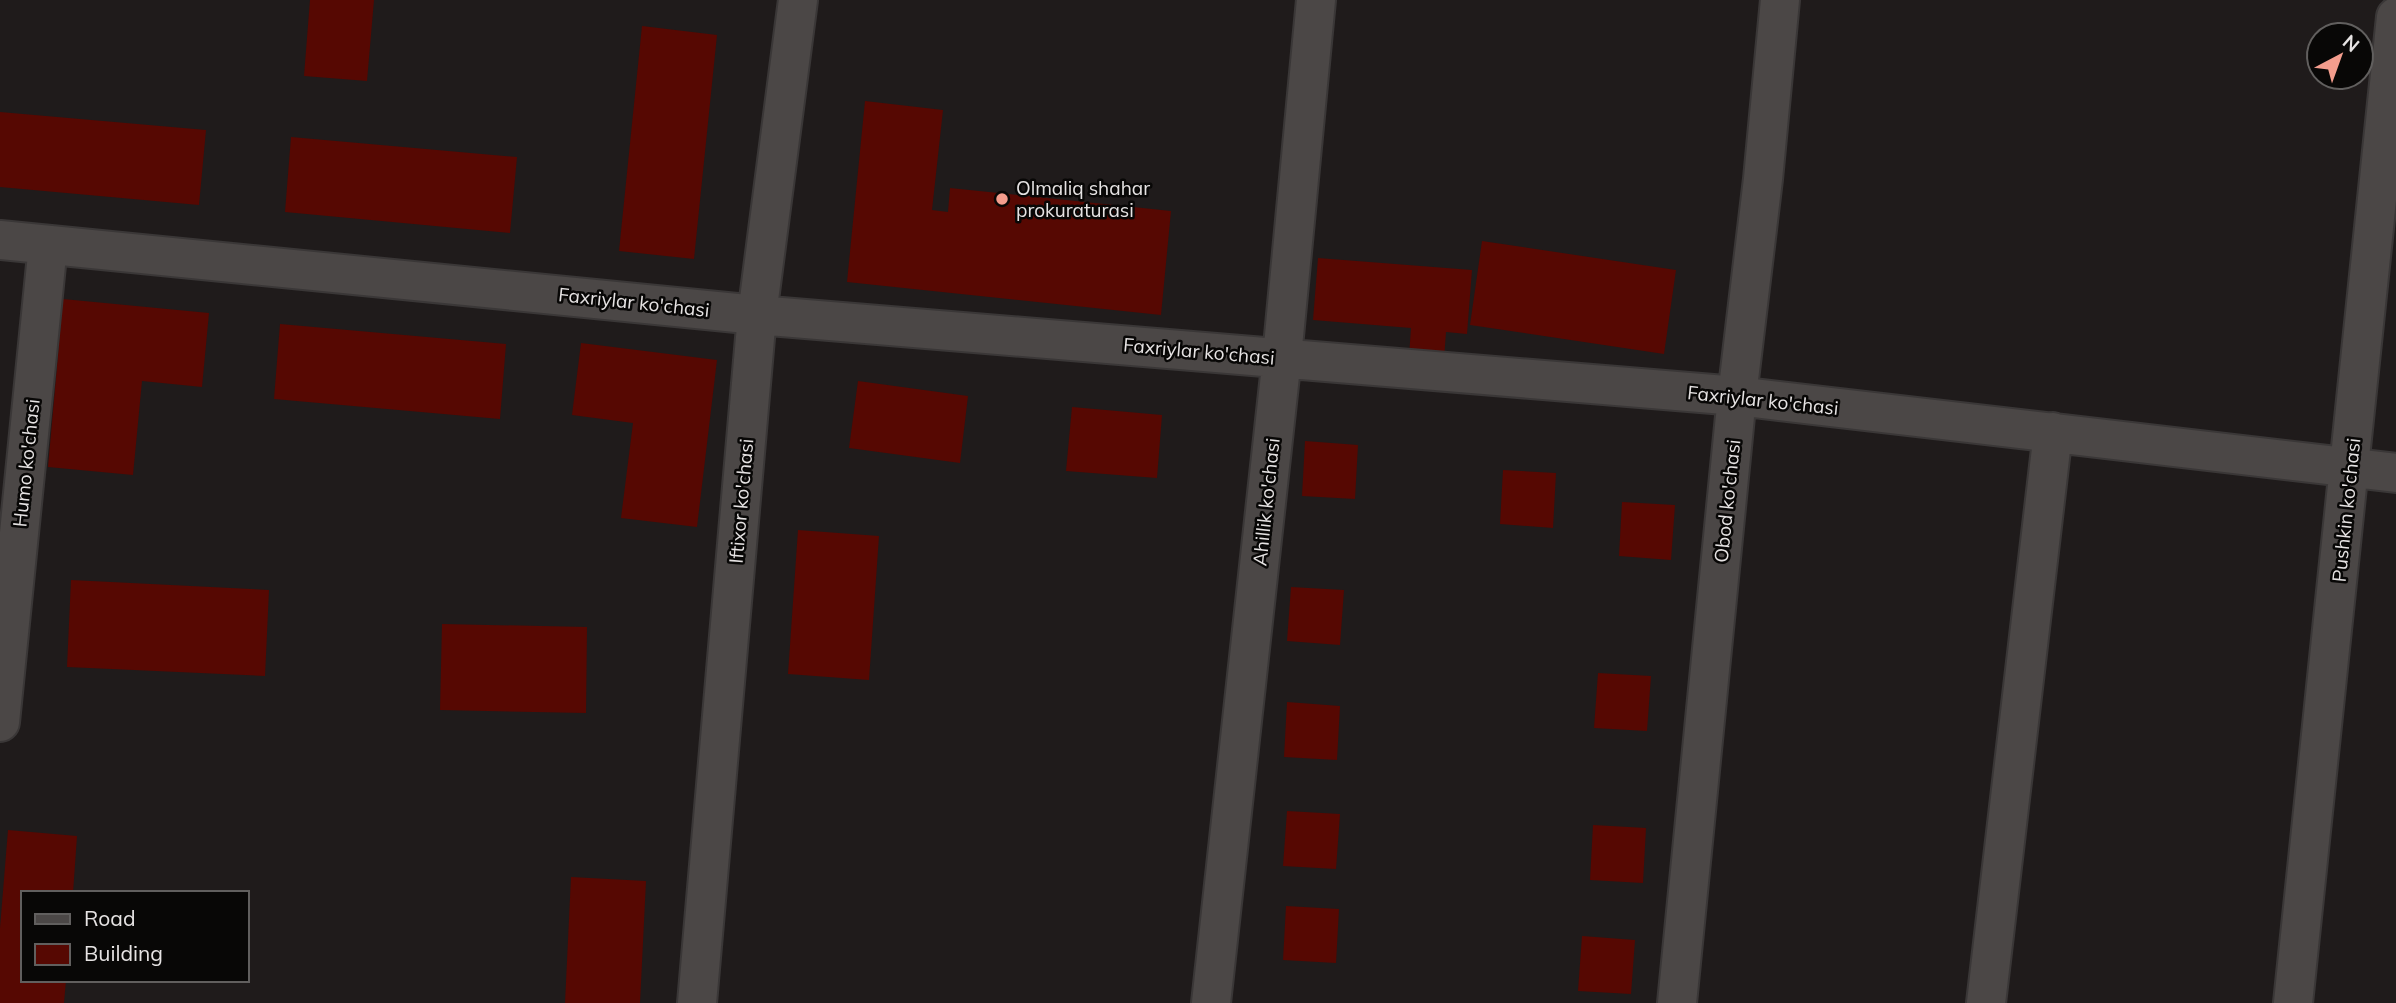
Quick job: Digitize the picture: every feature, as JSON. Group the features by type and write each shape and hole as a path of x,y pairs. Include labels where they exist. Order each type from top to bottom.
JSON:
{"street":[{"name":"Iftixor ko'chasi","path":"697,1003 757,315 798,0"},
{"name":"Ahillik ko'chasi","path":"1211,1003 1282,358 1316,0"},
{"name":"Obod ko'chasi","path":"1677,1003 1737,396 1763,179 1780,0"},
{"name":"Pushkin ko'chasi","path":"2292,1003 2351,467 2396,17"},
{"name":"Faxriylar ko'chasi","path":"0,240 757,315 1737,396 2396,472"},
{"name":"Humo ko'chasi","path":"0,722 48,245"},
{"path":"1986,1003 2053,432"}],"building":[{"path":"310,0 374,0 367,81 304,76"},
{"path":"642,26 717,35 694,259 619,251"},
{"name":"Olmaliq shahar prokuraturasi","path":"865,101 943,110 932,210 948,212 950,188 1171,211 1161,315 847,282"},
{"path":"0,112 206,130 199,205 0,187"},
{"path":"291,137 517,157 510,233 285,212"},
{"path":"1482,241 1676,270 1664,354 1470,325"},
{"path":"1318,258 1472,270 1467,334 1446,332 1444,359 1409,356 1411,328 1313,320"},
{"path":"63,299 209,313 202,387 142,381 133,475 48,467"},
{"path":"280,324 506,344 500,419 274,399"},
{"path":"581,343 717,360 697,527 621,518 633,423 572,415"},
{"path":"858,381 968,396 960,463 849,448"},
{"path":"1072,407 1162,415 1157,478 1066,471"},
{"path":"1305,441 1358,445 1355,499 1302,496"},
{"path":"1503,470 1556,473 1553,528 1500,524"},
{"path":"1622,502 1675,505 1671,560 1619,556"},
{"path":"798,530 879,536 869,680 788,674"},
{"path":"71,580 269,590 265,676 67,667"},
{"path":"1291,587 1344,590 1340,645 1287,641"},
{"path":"442,624 587,627 586,713 440,710"},
{"path":"1598,673 1651,676 1647,731 1594,728"},
{"path":"1287,702 1340,706 1337,760 1284,757"},
{"path":"1287,811 1340,814 1336,869 1283,866"},
{"path":"1593,825 1646,828 1643,883 1590,880"},
{"path":"8,830 77,836 73,891 21,891 21,982 66,982 64,1003 0,1003 0,928"},
{"path":"571,877 646,881 640,1003 565,1003"},
{"path":"1286,906 1339,909 1336,963 1283,960"},
{"path":"1582,936 1635,940 1631,994 1578,991"}],"place":[{"name":"Olmaliq shahar prokuraturasi","path":"1002,199"}]}
